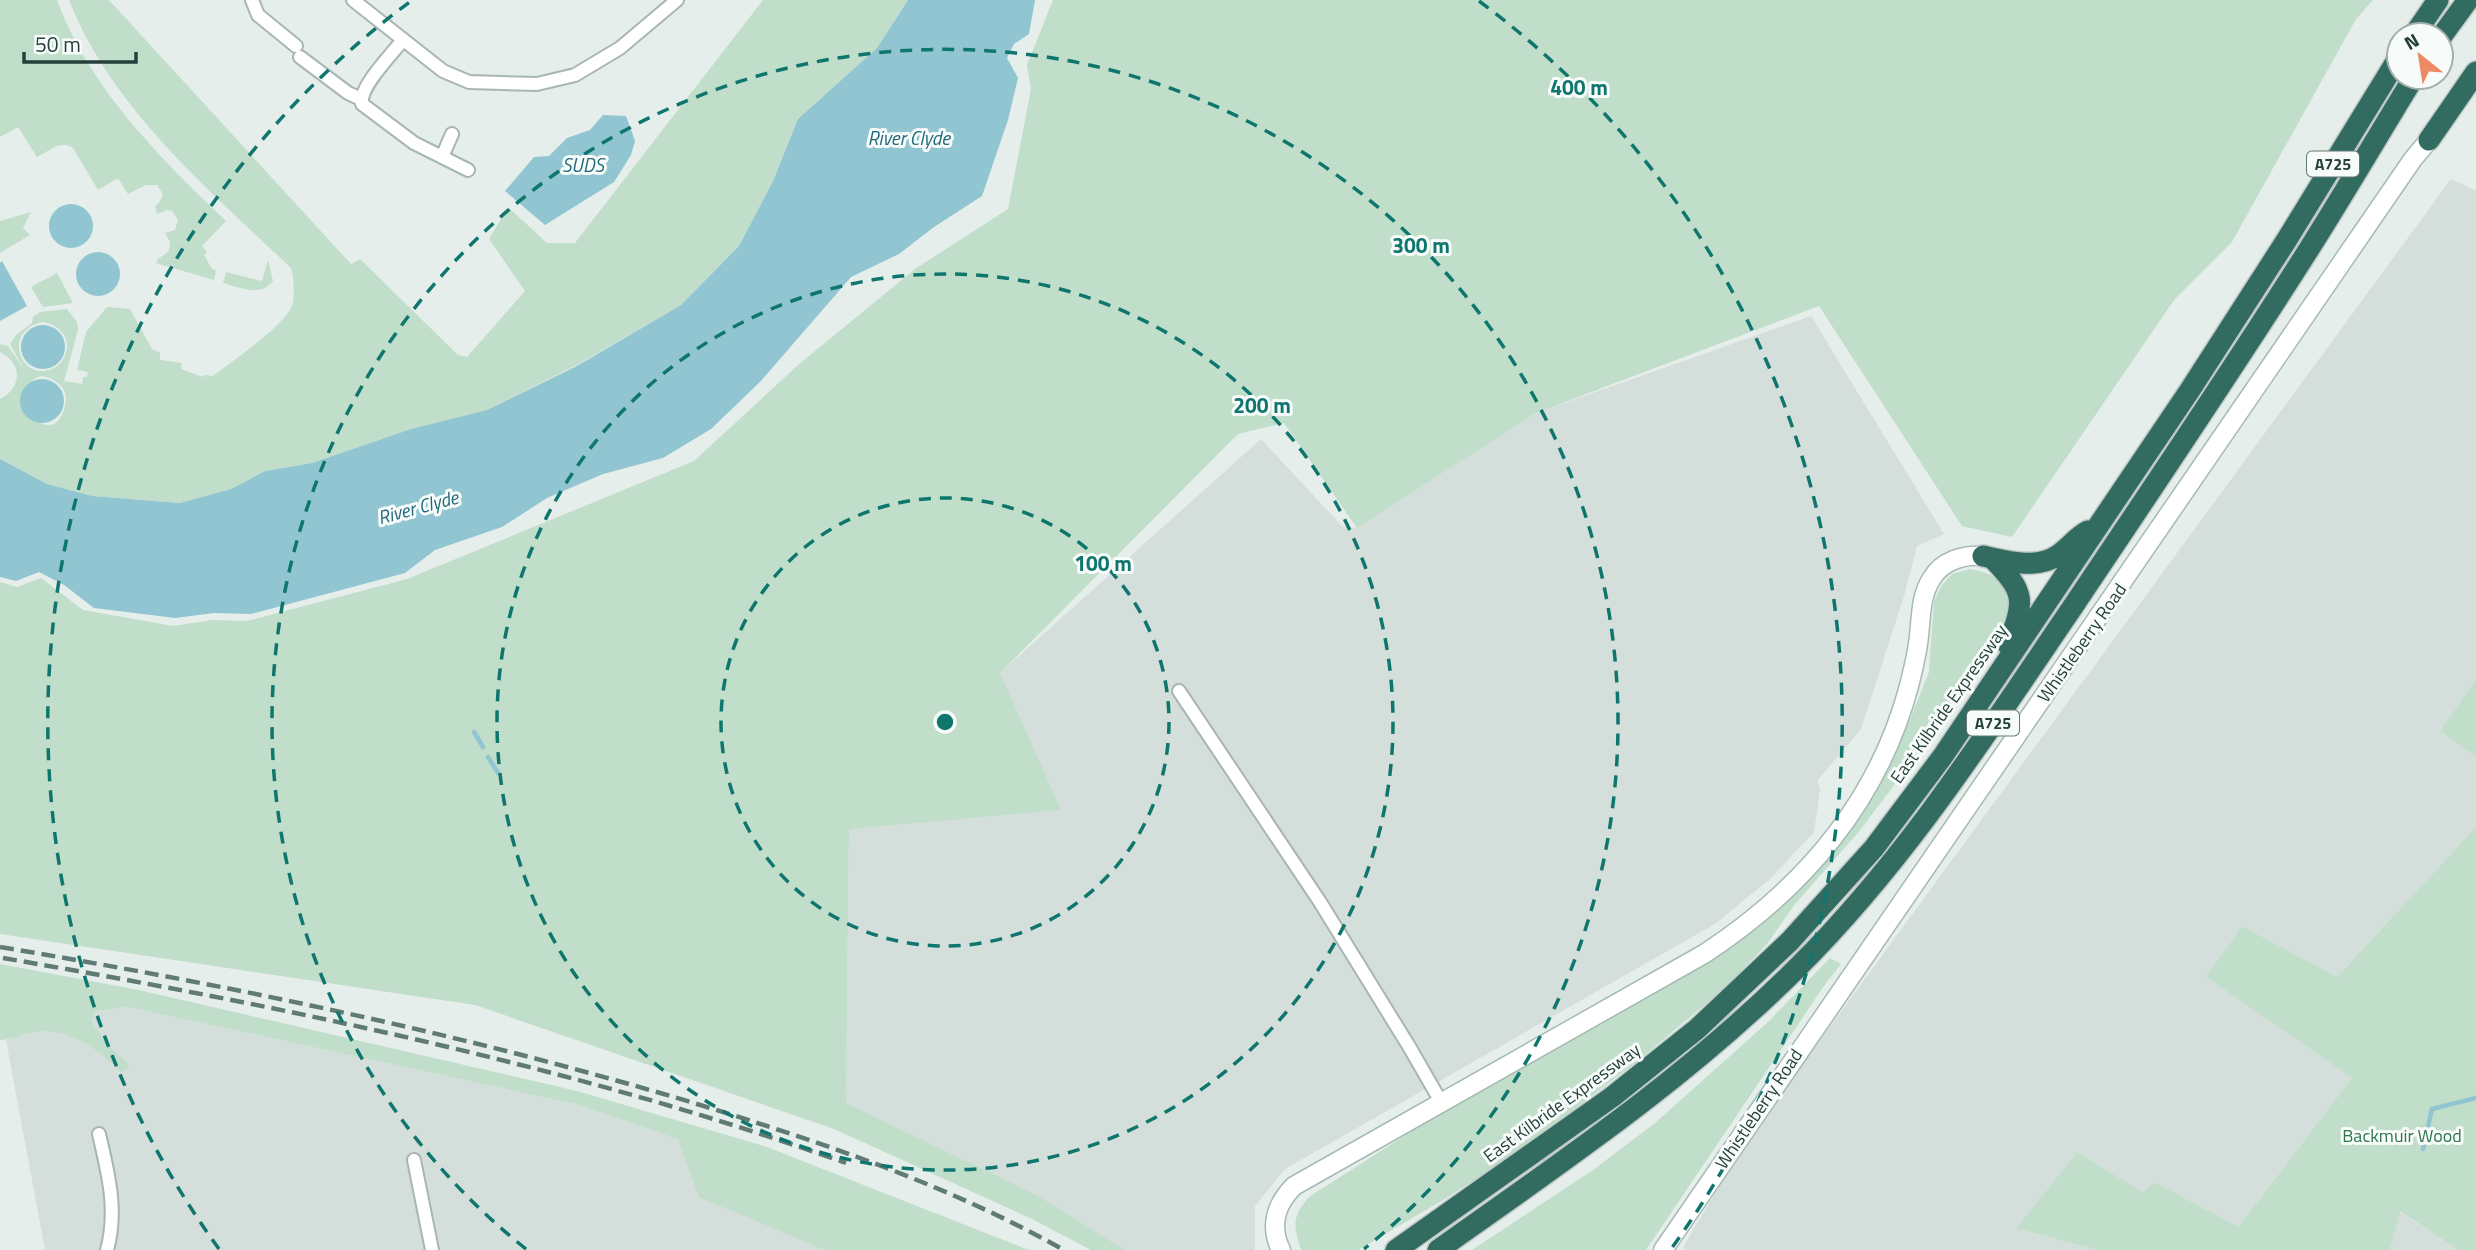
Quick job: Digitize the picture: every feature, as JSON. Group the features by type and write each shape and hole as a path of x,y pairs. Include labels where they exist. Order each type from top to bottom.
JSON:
{"highway":[{"path":"2424,21 2438,0"},
{"path":"2453,21 2468,0"},
{"path":"2429,141 2476,72"},
{"name":"East Kilbride Expressway","path":"1396,1250 1612,1097 1697,1029 1759,972 1874,848 1921,787 2100,524 2274,261 2385,81"},
{"name":"A725","path":"1437,1250 1603,1133 1703,1055 1799,967 1876,881 1957,777 2114,546 2310,248 2405,91"},
{"path":"1987,557 2040,563 2059,555 2083,533 2100,524"},
{"path":"1987,557 2013,581 2020,598 2019,615 2004,667"}],"main road":[{"name":"Whistleberry Road","path":"1663,1250 2406,170 2429,141"},
{"path":"1282,1250 1275,1227 1276,1213 1282,1200 1294,1186 1704,954 1769,907 1804,873 1822,853 1853,809 1887,744 1908,688 1917,649 1923,601 1930,581 1935,573 1949,562 1963,557 1987,557"}],"street":[{"path":"252,0 258,15 298,52 348,93 361,99"},
{"path":"353,0 443,71 468,82 537,84 575,75 620,48 677,0"},
{"path":"402,41 364,89 362,104 414,143 468,170"},
{"path":"443,157 452,134"},
{"path":"1179,691 1320,902 1441,1102"},
{"path":"99,1134 112,1192 112,1233 107,1250"},
{"path":"414,1160 432,1250"}],"shaded area":[{"path":"2451,179 2476,191 2476,679 2440,731 2476,756 2476,827 2337,977 2242,926 2206,977 2352,1078 2237,1228 2154,1182 2143,1194 2079,1152 2016,1228 2097,1250 1686,1250 1683,1247 1747,1140"},
{"path":"1811,316 1944,534 1917,546 1904,596 1861,729 1817,781 1820,789 1814,832 1771,878 1715,924 1285,1169 1255,1206 1255,1250 1125,1250 1037,1195 846,1103 849,828 1060,810 1000,673 1261,439 1342,526 1357,528 1536,413"},
{"path":"128,1007 580,1105 958,1235 979,1250 45,1250 6,1040 95,1011"},
{"path":"2399,1211 2458,1250 2390,1250"}],"green space":[{"path":"0,0 57,0 71,32 107,92 152,147 226,221 202,246 207,252 204,255 212,269 216,270 214,280 156,263 169,251 170,242 165,233 175,230 178,220 172,211 157,214 155,206 163,194 157,185 146,185 128,194 118,178 98,190 73,148 64,145 55,147 37,157 18,127 0,137"},
{"path":"69,0 109,0 351,264 360,259 458,355 467,357 525,291 489,239 508,207 547,243 575,243 763,0 908,0 877,48 798,119 773,181 739,246 681,305 575,366 487,410 411,429 312,463 265,471 231,489 180,503 92,496 47,484 0,459 0,399 13,389 17,376 13,362 0,352 0,344 8,346 24,369 10,344 40,312 67,309 77,322 78,330 64,381 82,384 83,377 87,377 88,372 77,370 86,332 107,307 130,309 152,349 160,353 160,360 182,363 181,369 203,377 213,376 279,324 293,302 291,268 165,145 110,77 87,40","holes":["42,322 53,325 61,332 65,336 67,347 59,364 52,369 41,371 24,362 19,344 22,335 30,327","41,376 57,382 65,394 65,406 59,420 50,425 41,423 27,405 26,394 30,383"]},
{"path":"1053,0 2373,0 2356,19 2232,242 2174,300 2012,537 1962,526 1819,306 1536,413 1357,528 1284,423 1238,434 1000,673 1061,810 849,829 846,1103 1037,1195 1125,1250 1091,1250 1030,1218 834,1129 475,1005 0,934 0,582 17,587 41,578 83,610 173,626 212,620 247,621 407,579 694,461 798,365 915,269 1008,209 1031,89 1027,65"},
{"path":"31,212 23,228 30,235 0,253 0,221"},
{"path":"268,260 273,281 268,286 250,290 223,283 226,272 262,281"},
{"path":"57,273 73,303 43,307 31,287"},
{"path":"1970,569 1990,575 2003,585 2010,600 2009,621 1905,771 1857,834 1795,904 1767,944 1722,990 1640,1059 1576,1108 1443,1200 1358,1250 1301,1250 1296,1234 1296,1222 1299,1210 1309,1197 1454,1104 1561,1046 1746,936 1814,875 1872,796 1911,717 1929,672 1934,601 1942,585 1952,574"},
{"path":"2476,679 2476,756 2440,731"},
{"name":"Backmuir Wood","path":"2476,827 2476,1250 2458,1250 2400,1211 2390,1250 2097,1250 2016,1228 2078,1152 2143,1193 2154,1182 2238,1227 2352,1078 2206,977 2242,926 2337,977"},
{"path":"1830,958 1841,964 1646,1250 1472,1250 1593,1170 1655,1123 1768,1022"},
{"path":"0,964 139,990 577,1091 767,1147 1029,1250 825,1250 699,1197 678,1139 580,1105 128,1007 95,1011 91,1021 107,1044 130,1066 121,1072 103,1055 81,1041 58,1032 33,1032 0,1040"}],"water":[{"name":"River Clyde","path":"908,0 1035,0 1029,34 1014,44 1007,58 1018,78 1008,120 982,196 899,254 851,277 761,381 711,429 663,458 603,474 547,498 502,527 435,550 405,573 251,614 214,613 175,618 94,608 64,585 39,572 16,581 0,577 0,459 47,484 92,496 180,503 231,489 265,471 312,463 411,429 487,410 575,367 681,305 739,246 773,181 798,119 877,48"},
{"name":"SUDS","path":"603,115 626,116 635,141 631,155 614,182 545,225 505,191 534,157 549,156 567,138 590,130"},
{"path":"71,204 86,211 93,226 86,241 71,248 56,241 49,226 56,211"},
{"path":"98,252 113,259 120,274 113,289 98,296 83,289 76,274 83,259"},
{"path":"2,261 27,306 0,321 0,263"},
{"path":"43,325 58,332 65,347 58,362 43,369 28,362 21,347 28,332"},
{"path":"42,379 57,386 64,401 57,416 42,423 27,416 20,401 27,386"}],"waterway":[{"path":"474,732 483,747"},
{"path":"488,757 498,773"},
{"path":"2423,1149 2432,1109 2476,1098"}],"railway":[{"path":"0,947 176,978 351,1014 611,1079 744,1119 885,1167 976,1205 1064,1250"},
{"path":"3,958 217,997 429,1042 639,1097 846,1163"}]}
